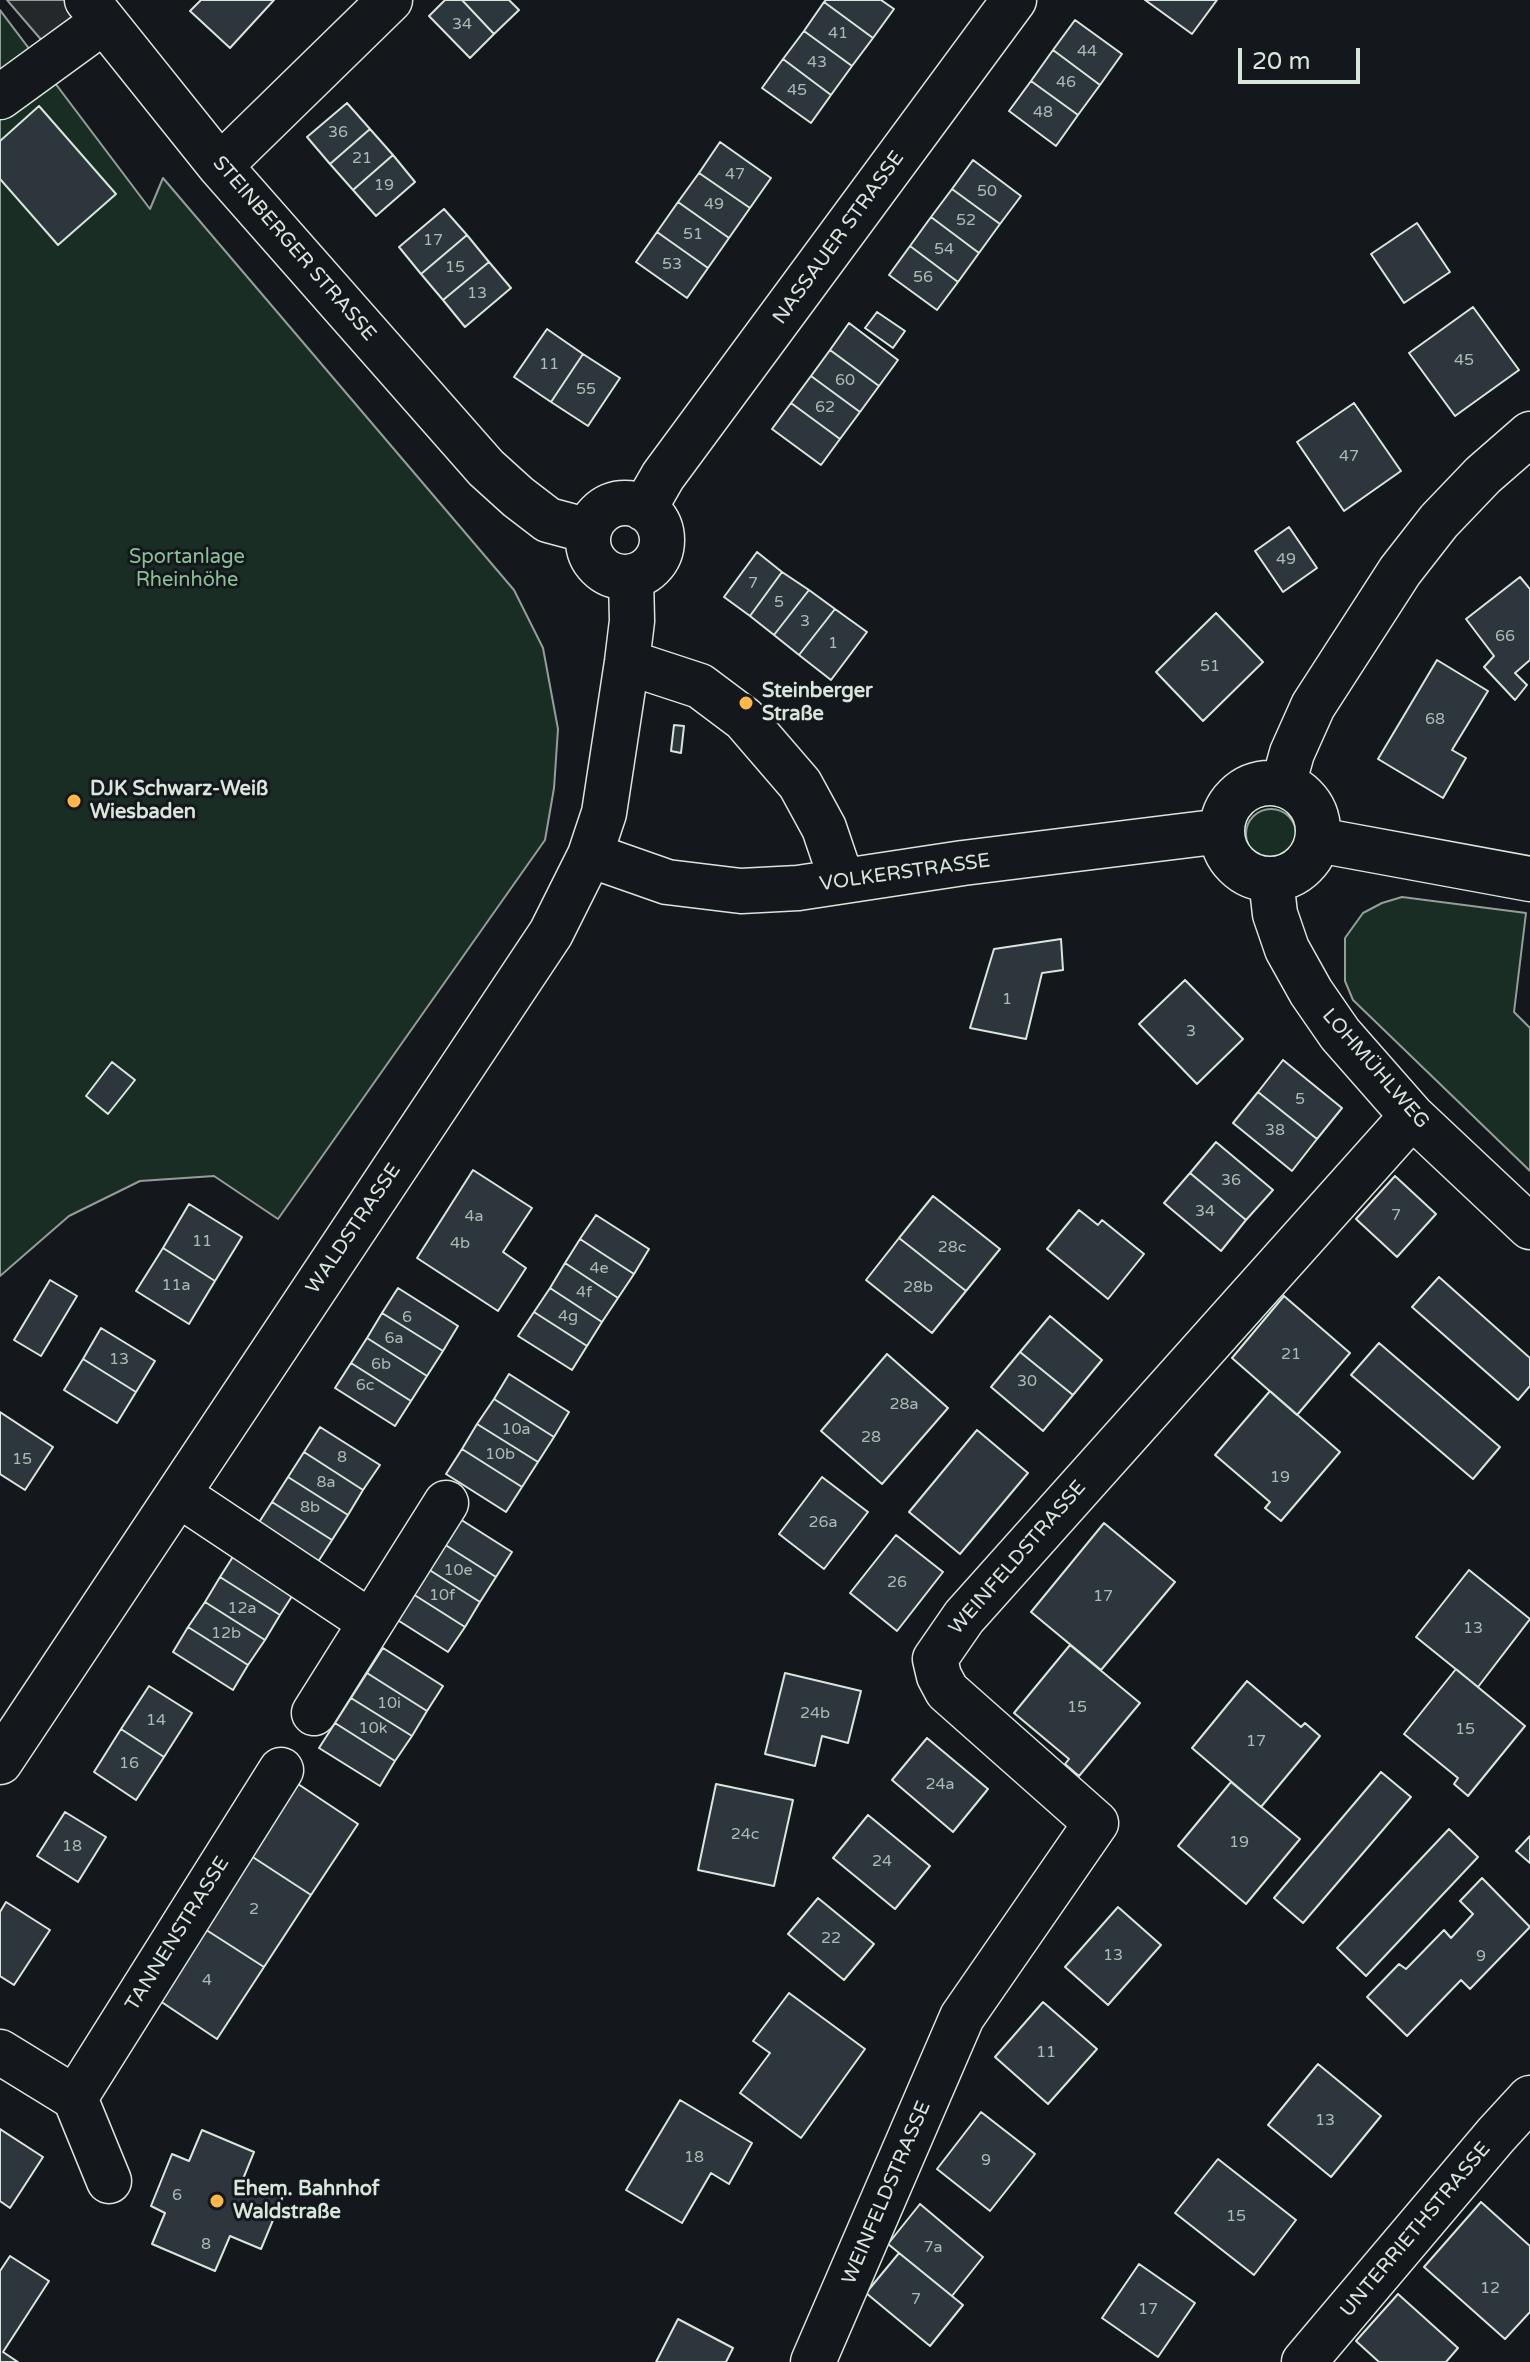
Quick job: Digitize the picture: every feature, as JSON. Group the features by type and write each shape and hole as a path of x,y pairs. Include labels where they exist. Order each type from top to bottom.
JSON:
{"street":[{"path":"220,166 390,0"},
{"name":"NASSAUER STRASSE","path":"654,492 1014,0"},
{"path":"0,97 95,11"},
{"name":"STEINBERGER STRASSE","path":"95,11 220,166 486,468 518,497 568,526"},
{"path":"1283,785 1292,753 1313,706 1400,571 1439,521 1483,475 1530,434"},
{"path":"654,492 653,516 659,526 661,548 650,567 631,577 613,575 597,565 568,526 593,520 611,506 634,504 654,492"},
{"name":"WALDSTRASSE","path":"0,1762 551,933 590,855 604,813 630,642 631,577"},
{"path":"630,642 700,686 744,719 800,784 824,828 842,881"},
{"path":"1268,783 1283,785 1296,790 1315,812 1319,826 1318,840 1313,853 1296,872 1284,878 1256,877 1242,871 1231,860 1222,831 1224,816 1241,793 1254,786 1268,783"},
{"name":"VOLKERSTRASSE","path":"590,855 667,882 741,891 798,888 963,863 1222,831"},
{"path":"1318,840 1530,879"},
{"name":"LOHMÜHLWEG","path":"1271,879 1275,914 1287,949 1340,1034 1412,1116 1530,1227"},
{"name":"WEINFELDSTRASSE","path":"813,2362 962,2017 1096,1823 947,1691 935,1659 964,1617 1412,1116"},
{"path":"178,1494 370,1622"},
{"path":"314,1713 446,1503"},
{"name":"TANNENSTRASSE","path":"75,2098 281,1770"},
{"path":"0,2052 75,2098 109,2181"},
{"name":"UNTERRIETHSTRASSE","path":"1304,2362 1530,2098"}],"green space":[{"name":"Sportanlage Rheinhöhe","path":"0,10 150,209 163,178 514,590 543,648 558,729 554,788 545,840 278,1219 214,1176 140,1181 69,1216 0,1276"},
{"path":"1271,809 1289,816 1296,834 1289,852 1271,859 1253,852 1246,834 1253,816"},
{"path":"1402,897 1526,913 1514,1012 1530,1028 1530,1171 1353,1000 1345,981 1345,938 1363,913"}],"shaded area":[{"path":"7,0 87,0 92,8 44,43"}],"building":[{"path":"201,0 274,0 230,48 190,11"},
{"path":"445,0 462,0 494,34 470,58 429,16"},
{"path":"462,0 509,0 519,10 494,34"},
{"path":"881,0 894,9 873,38 824,2"},
{"path":"1145,0 1217,0 1192,34"},
{"path":"824,2 873,38 852,66 804,31"},
{"path":"1075,20 1122,54 1100,85 1053,50"},
{"path":"804,31 852,66 831,95 783,59"},
{"path":"1053,50 1100,85 1078,115 1031,81"},
{"path":"783,59 831,95 811,123 762,88"},
{"path":"1031,81 1078,115 1056,146 1009,111"},
{"path":"347,103 370,129 330,164 307,137"},
{"path":"39,106 116,194 58,245 0,179 0,141"},
{"path":"370,129 393,155 353,190 330,164"},
{"path":"720,142 771,178 750,208 699,173"},
{"path":"393,155 415,182 376,216 353,190"},
{"path":"973,160 1021,196 1000,224 952,189"},
{"path":"699,173 750,208 729,238 678,202"},
{"path":"952,189 1000,224 979,253 931,217"},
{"path":"678,202 729,238 708,268 657,232"},
{"path":"444,209 467,235 421,274 399,247"},
{"path":"931,217 979,253 958,282 910,246"},
{"path":"1417,223 1450,272 1404,303 1371,254"},
{"path":"657,232 708,268 687,298 636,262"},
{"path":"467,235 489,262 443,300 421,274"},
{"path":"910,246 958,282 937,310 889,275"},
{"path":"489,262 511,288 465,327 443,300"},
{"path":"1473,307 1519,370 1455,416 1409,353"},
{"path":"877,312 905,331 893,348 865,328"},
{"path":"849,323 898,360 879,386 830,350"},
{"path":"547,329 583,354 551,402 514,377"},
{"path":"830,350 879,386 860,412 811,376"},
{"path":"583,354 620,378 588,426 551,402"},
{"path":"811,376 860,412 840,439 791,403"},
{"path":"791,403 840,439 821,465 772,429"},
{"path":"1354,403 1401,471 1344,511 1297,442"},
{"path":"1289,527 1317,568 1283,592 1255,551"},
{"path":"757,552 782,572 750,616 724,597"},
{"path":"782,572 809,590 774,635 750,616"},
{"path":"1520,577 1530,589 1530,660 1515,673 1527,685 1515,700 1484,667 1494,656 1466,619"},
{"path":"809,590 835,609 799,655 774,635"},
{"path":"835,609 867,632 831,680 799,655"},
{"path":"1216,613 1263,662 1203,721 1156,672"},
{"path":"1437,660 1488,691 1452,750 1466,758 1443,798 1378,759"},
{"path":"674,725 684,726 681,753 671,751"},
{"path":"1061,939 1063,970 1042,973 1026,1039 970,1028 994,949"},
{"path":"1185,980 1243,1039 1197,1084 1139,1024"},
{"path":"1283,1060 1342,1108 1317,1139 1258,1092"},
{"path":"112,1062 135,1080 108,1114 86,1096"},
{"path":"1258,1092 1317,1139 1292,1171 1233,1123"},
{"path":"1216,1142 1273,1190 1246,1220 1190,1173"},
{"path":"473,1170 532,1208 503,1252 526,1268 498,1311 417,1258"},
{"path":"1190,1173 1246,1220 1221,1251 1164,1203"},
{"path":"1395,1176 1436,1214 1397,1257 1356,1219"},
{"path":"933,1196 1000,1249 966,1291 899,1238"},
{"path":"189,1204 242,1237 215,1281 163,1248"},
{"path":"1079,1210 1098,1225 1102,1220 1144,1254 1108,1299 1047,1249"},
{"path":"596,1215 649,1249 634,1274 580,1239"},
{"path":"899,1238 966,1291 932,1333 866,1280"},
{"path":"580,1239 634,1274 618,1298 565,1263"},
{"path":"163,1248 215,1281 189,1324 136,1291"},
{"path":"565,1263 618,1298 602,1322 550,1288"},
{"path":"1439,1277 1530,1358 1530,1386 1518,1400 1412,1307"},
{"path":"50,1280 77,1296 41,1356 14,1340"},
{"path":"398,1288 458,1326 443,1351 382,1313"},
{"path":"550,1288 602,1322 587,1346 534,1312"},
{"path":"1284,1296 1350,1353 1297,1415 1232,1358"},
{"path":"534,1312 587,1346 572,1370 518,1336"},
{"path":"382,1313 443,1351 427,1376 367,1338"},
{"path":"1050,1316 1102,1360 1073,1395 1020,1352"},
{"path":"101,1328 155,1361 136,1392 83,1359"},
{"path":"367,1338 427,1376 411,1401 351,1363"},
{"path":"1379,1343 1500,1447 1473,1479 1351,1375"},
{"path":"1020,1352 1073,1395 1043,1431 991,1387"},
{"path":"887,1354 948,1408 882,1484 821,1431"},
{"path":"83,1359 136,1392 117,1423 64,1390"},
{"path":"351,1363 411,1401 395,1426 335,1388"},
{"path":"509,1374 569,1412 554,1437 494,1399"},
{"path":"1270,1391 1340,1452 1281,1521 1265,1508 1270,1502 1215,1455"},
{"path":"494,1399 554,1437 538,1462 477,1424"},
{"path":"0,1412 53,1447 25,1490 0,1474"},
{"path":"477,1424 538,1462 522,1487 462,1449"},
{"path":"320,1427 380,1465 363,1490 304,1452"},
{"path":"977,1430 1028,1473 960,1554 909,1512"},
{"path":"462,1449 522,1487 506,1512 446,1474"},
{"path":"304,1452 363,1490 348,1515 288,1477"},
{"path":"288,1477 348,1515 332,1540 272,1502"},
{"path":"822,1477 868,1512 824,1569 779,1534"},
{"path":"272,1502 332,1540 316,1565 256,1527"},
{"path":"452,1514 512,1552 496,1577 436,1539"},
{"path":"1104,1523 1175,1582 1101,1670 1031,1612"},
{"path":"896,1535 943,1572 897,1631 850,1593"},
{"path":"436,1539 496,1577 480,1602 420,1564"},
{"path":"236,1552 296,1590 280,1615 220,1577"},
{"path":"420,1564 480,1602 465,1627 405,1589"},
{"path":"1469,1570 1530,1619 1478,1687 1416,1637"},
{"path":"220,1577 280,1615 265,1640 205,1602"},
{"path":"405,1589 465,1627 448,1652 388,1614"},
{"path":"205,1602 265,1640 248,1665 188,1627"},
{"path":"188,1627 248,1665 233,1690 173,1652"},
{"path":"1070,1645 1140,1703 1079,1776 1065,1764 1069,1759 1014,1713"},
{"path":"383,1648 443,1686 427,1711 367,1673"},
{"path":"1456,1669 1525,1726 1468,1796 1454,1784 1458,1778 1404,1734"},
{"path":"367,1673 427,1711 412,1736 351,1698"},
{"path":"785,1673 861,1691 848,1743 822,1736 815,1766 765,1754"},
{"path":"1247,1681 1301,1727 1305,1723 1320,1736 1261,1807 1192,1748"},
{"path":"149,1686 192,1713 164,1757 121,1729"},
{"path":"351,1698 412,1736 395,1761 335,1723"},
{"path":"335,1723 395,1761 380,1786 319,1748"},
{"path":"121,1729 164,1757 136,1800 94,1772"},
{"path":"927,1738 988,1789 953,1832 892,1780"},
{"path":"1381,1772 1411,1797 1303,1923 1274,1898"},
{"path":"292,1780 358,1824 311,1895 245,1852"},
{"path":"1231,1782 1300,1839 1246,1904 1178,1846"},
{"path":"716,1784 793,1800 774,1886 698,1870"},
{"path":"65,1812 106,1837 78,1882 37,1856"},
{"path":"868,1815 930,1866 895,1909 833,1858"},
{"path":"1449,1829 1478,1857 1366,1976 1337,1948"},
{"path":"1530,1836 1530,1863 1516,1851"},
{"path":"245,1852 311,1895 264,1967 197,1924"},
{"path":"1482,1878 1530,1927 1470,1989 1461,1980 1407,2036 1367,1997 1399,1964 1406,1969 1444,1930 1451,1938 1473,1914 1460,1901"},
{"path":"818,1898 874,1944 844,1980 788,1934"},
{"path":"6,1902 50,1930 14,1985 0,1976 0,1912"},
{"path":"1118,1907 1161,1945 1108,2005 1065,1967"},
{"path":"197,1924 264,1967 217,2039 151,1995"},
{"path":"789,1993 865,2049 801,2138 740,2093 770,2053 753,2041"},
{"path":"1043,2002 1097,2049 1048,2104 995,2057"},
{"path":"1318,2064 1381,2116 1331,2177 1268,2125"},
{"path":"680,2100 752,2143 729,2184 711,2173 682,2223 626,2190"},
{"path":"981,2112 1035,2154 990,2211 937,2169"},
{"path":"0,2129 43,2157 10,2208 0,2201"},
{"name":"Ehem. Bahnhof Waldstraße","path":"202,2130 254,2152 243,2179 283,2196 261,2249 230,2236 215,2271 152,2244 165,2213 151,2206 172,2154 189,2161"},
{"path":"1218,2159 1296,2220 1254,2275 1175,2213"},
{"path":"1481,2202 1530,2246 1530,2312 1505,2339 1424,2267"},
{"path":"920,2204 983,2257 952,2296 888,2244"},
{"path":"899,2253 963,2305 930,2346 866,2293"},
{"path":"10,2256 49,2281 3,2352 18,2362 0,2362 0,2271"},
{"path":"1139,2264 1195,2303 1158,2357 1102,2318"},
{"path":"1398,2294 1458,2348 1446,2362 1379,2362 1356,2341"},
{"path":"678,2319 733,2348 726,2362 656,2362"}],"place":[{"name":"Steinberger Straße","path":"746,703"},
{"name":"DJK Schwarz-Weiß Wiesbaden","path":"74,801"},
{"name":"Ehem. Bahnhof Waldstraße","path":"217,2201"}]}
